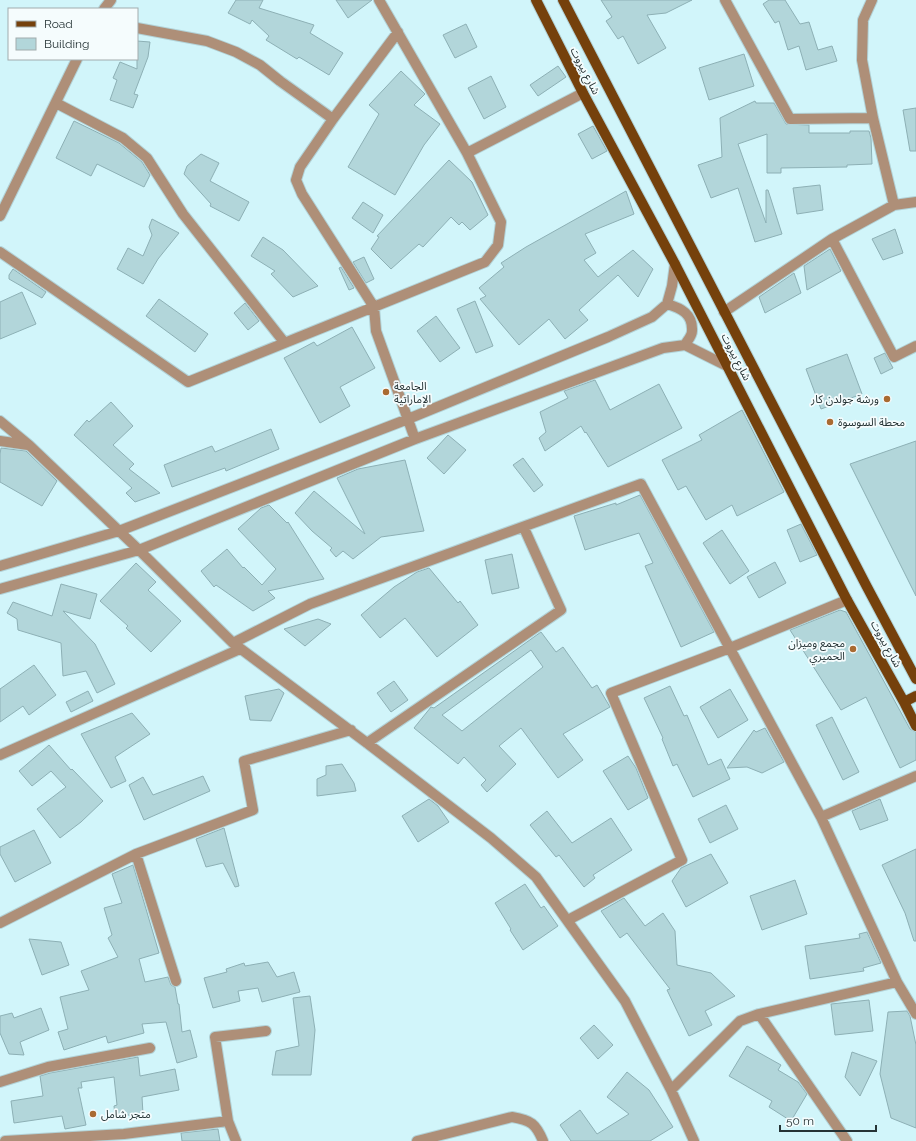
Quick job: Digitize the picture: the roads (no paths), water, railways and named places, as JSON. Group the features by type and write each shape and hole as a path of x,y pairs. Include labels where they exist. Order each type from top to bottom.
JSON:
{"main road":[{"name":"شارع بيروت","path":"536,0 583,93 675,264 847,600 916,726"},
{"name":"شارع بيروت","path":"564,0 724,312 916,679"},
{"path":"904,702 916,696"}],"street":[{"path":"105,8 111,0"},
{"path":"0,252 188,382 485,262 498,245 501,222 466,153 379,0"},
{"path":"725,0 790,119 873,118"},
{"path":"872,0 863,20 862,60 873,118 894,204"},
{"path":"138,28 207,41 236,52 260,65 333,119"},
{"path":"398,32 333,119 300,167 296,180 302,194 374,307 376,331 415,439"},
{"path":"0,216 77,60"},
{"path":"466,153 583,93"},
{"path":"56,103 123,138 147,158 183,214 284,342"},
{"path":"724,312 832,239 894,204 916,202"},
{"path":"832,239 894,357 916,346"},
{"path":"0,566 119,532 408,420 608,338 652,316 667,304 672,286 675,264"},
{"path":"667,304 678,307 689,316 692,332 685,346"},
{"path":"0,589 139,550 415,439 663,348 685,346 727,366"},
{"path":"0,421 139,550 237,646 351,730 491,838 536,877 625,1001 694,1141"},
{"path":"0,441 28,446"},
{"path":"0,755 237,646 310,604 524,528 642,484 822,817 897,982 916,1014"},
{"path":"367,743 561,610 524,528"},
{"path":"568,920 682,860 611,693 730,648 847,600"},
{"path":"0,923 136,854 253,810 244,761 351,730"},
{"path":"822,817 916,776"},
{"path":"136,854 176,981"},
{"path":"670,1090 740,1021 759,1014 897,982"},
{"path":"759,1014 847,1141"},
{"path":"236,1141 228,1121 215,1037 266,1031"},
{"path":"0,1082 48,1067 150,1048"},
{"path":"417,1141 512,1117 525,1119 537,1127 543,1141"},
{"path":"5,1141 125,1138 228,1121"}],"place":[{"name":"الجامعة الإماراتية","path":"386,392"},
{"name":"ورشة جولدن كار","path":"887,399"},
{"name":"محطة السوسوة","path":"830,422"},
{"name":"مجمع وميزان الحميري","path":"853,649"},
{"name":"متجر شامل","path":"93,1114"}]}
